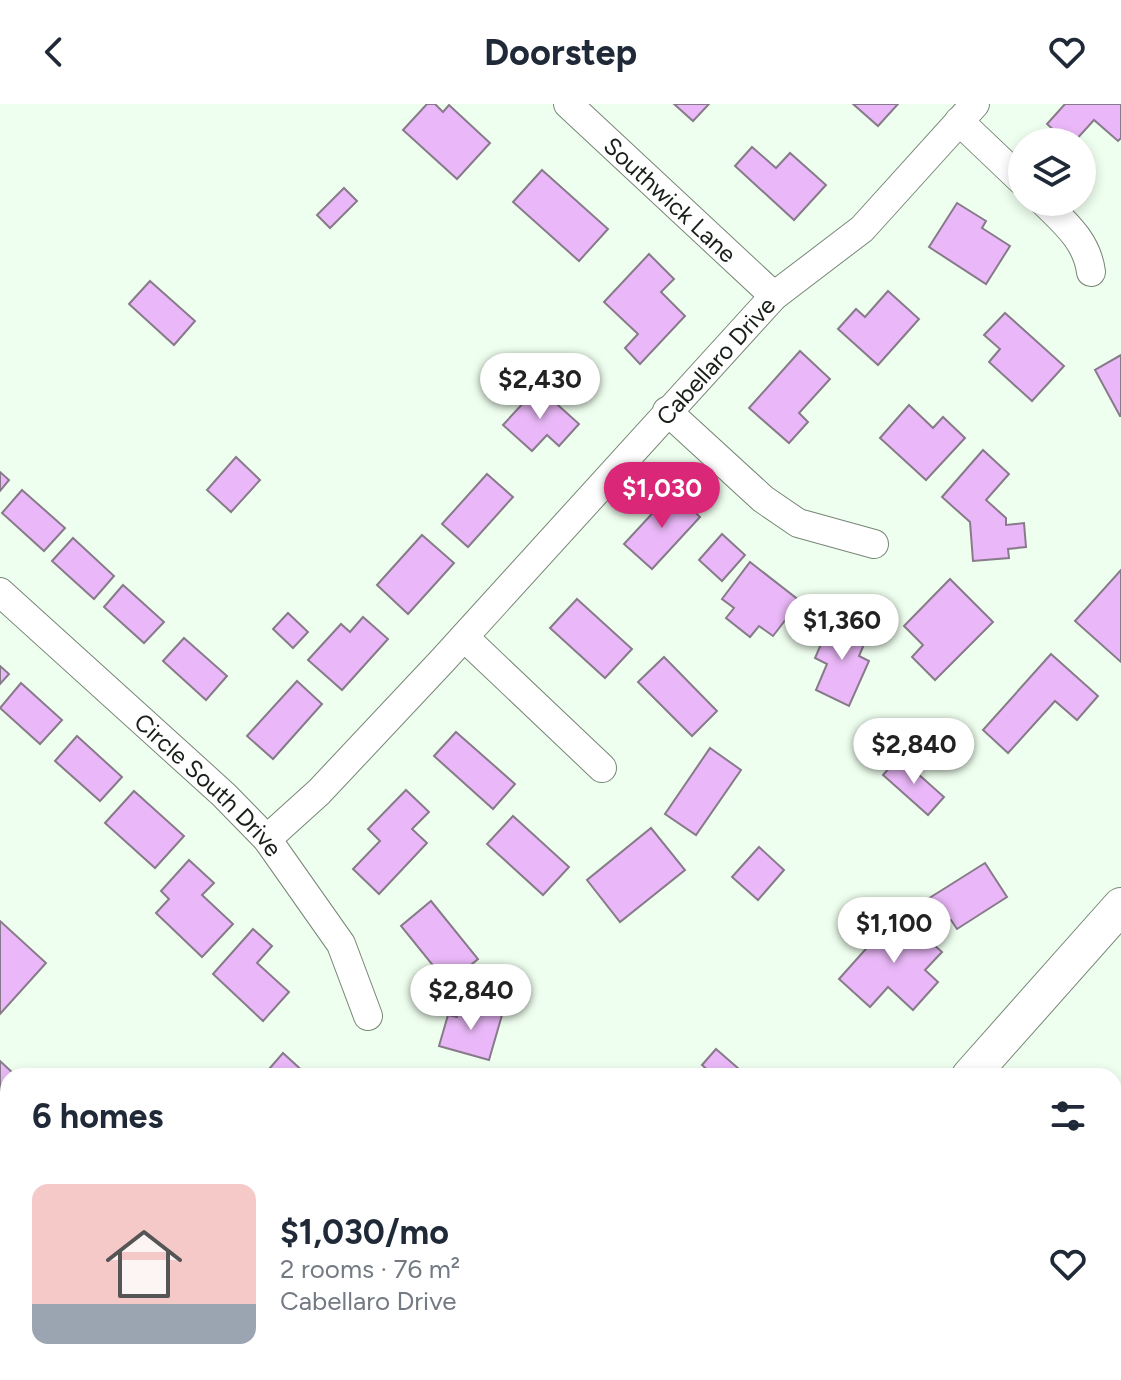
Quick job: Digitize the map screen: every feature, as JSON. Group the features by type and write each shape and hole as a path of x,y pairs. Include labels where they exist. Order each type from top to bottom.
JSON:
{"main road":[{"path":"977,1068 1121,906"}],"street":[{"name":"Southwick Lane","path":"568,104 774,296"},
{"name":"Cabellaro Drive","path":"267,839 319,792 464,637 774,296 862,229 967,113"},
{"path":"967,113 1008,164"},
{"path":"1058,216 1089,255 1091,272"},
{"path":"667,411 763,499 798,523 874,544"},
{"name":"Circle South Drive","path":"0,592 224,795 267,839 341,944 368,1016"},
{"path":"464,637 602,768"}],"building":[{"path":"427,104 435,104 443,112 449,105 490,143 457,179 403,130"},
{"path":"674,104 709,104 693,121"},
{"path":"853,104 898,104 878,126"},
{"path":"1065,104 1121,104 1121,138 1118,141 1094,120 1087,128 1051,128 1047,124"},
{"path":"752,147 776,168 790,153 826,185 794,220 735,166"},
{"path":"542,170 608,229 579,261 513,202"},
{"path":"344,188 357,201 330,228 317,215"},
{"path":"957,203 986,221 982,228 1010,246 986,284 929,247"},
{"path":"649,254 674,279 661,292 685,316 640,364 625,348 638,334 604,302"},
{"path":"150,281 195,321 174,345 129,304"},
{"path":"888,291 919,319 878,365 838,329 856,309 865,317"},
{"path":"1005,313 1064,366 1032,401 989,362 1000,349 984,335"},
{"path":"800,351 830,379 799,413 808,422 789,443 749,408"},
{"path":"1121,355 1121,416 1120,416 1095,370"},
{"path":"559,366 574,380 560,395 545,382"},
{"path":"538,387 579,424 559,446 547,435 532,451 503,425"},
{"path":"909,405 933,428 943,417 965,438 926,480 880,438"},
{"path":"983,450 1009,474 986,500 1006,518 1006,525 1024,523 1026,547 1008,549 1009,558 973,561 970,522 942,497"},
{"path":"236,457 260,480 231,512 207,490"},
{"path":"0,472 9,480 0,491"},
{"path":"487,474 513,497 468,547 442,524"},
{"path":"22,490 65,528 44,551 2,513"},
{"path":"673,491 700,517 652,569 624,544"},
{"path":"722,534 745,555 722,581 699,560"},
{"path":"422,535 454,563 408,614 377,585"},
{"path":"73,538 114,576 94,599 52,561"},
{"path":"750,562 800,601 773,636 759,626 750,637 726,618 734,608 722,599"},
{"path":"1121,570 1121,662 1075,621"},
{"path":"950,579 993,622 935,680 912,657 923,645 904,626"},
{"path":"123,585 164,622 144,643 104,607"},
{"path":"577,599 632,649 605,678 550,628"},
{"path":"288,613 308,632 293,648 273,629"},
{"path":"363,617 388,639 342,690 308,660 341,624 350,632"},
{"path":"832,619 868,635 859,656 869,661 849,706 816,690 827,664 815,658"},
{"path":"184,638 227,676 206,700 163,661"},
{"path":"1051,654 1098,696 1077,720 1055,701 1008,753 983,730"},
{"path":"664,657 717,711 692,736 638,682"},
{"path":"0,666 9,674 0,684"},
{"path":"297,681 322,704 273,759 247,736"},
{"path":"21,683 62,720 40,744 0,708"},
{"path":"456,732 515,784 493,809 434,756"},
{"path":"77,736 122,777 100,801 55,761"},
{"path":"710,748 741,770 696,835 665,814"},
{"path":"899,757 944,797 928,815 883,775"},
{"path":"406,790 429,812 412,829 427,843 379,894 353,869 380,841 368,829"},
{"path":"134,791 184,836 155,868 105,823"},
{"path":"513,816 569,867 543,895 487,844"},
{"path":"651,828 685,870 620,922 587,880"},
{"path":"759,847 784,870 758,900 732,877"},
{"path":"189,860 214,883 202,895 233,924 202,957 156,913 169,899 161,891"},
{"path":"985,863 1007,897 957,929 951,920 939,927 923,902"},
{"path":"431,901 478,959 448,984 401,926"},
{"path":"898,913 942,952 925,970 938,982 913,1010 888,987 870,1007 839,979"},
{"path":"0,921 46,963 0,1014"},
{"path":"253,929 272,946 257,963 289,992 263,1021 213,974"},
{"path":"461,1003 502,1015 489,1060 439,1046 448,1015 457,1017"},
{"path":"716,1049 738,1068 705,1068 702,1065"},
{"path":"283,1053 299,1068 270,1068"}]}
